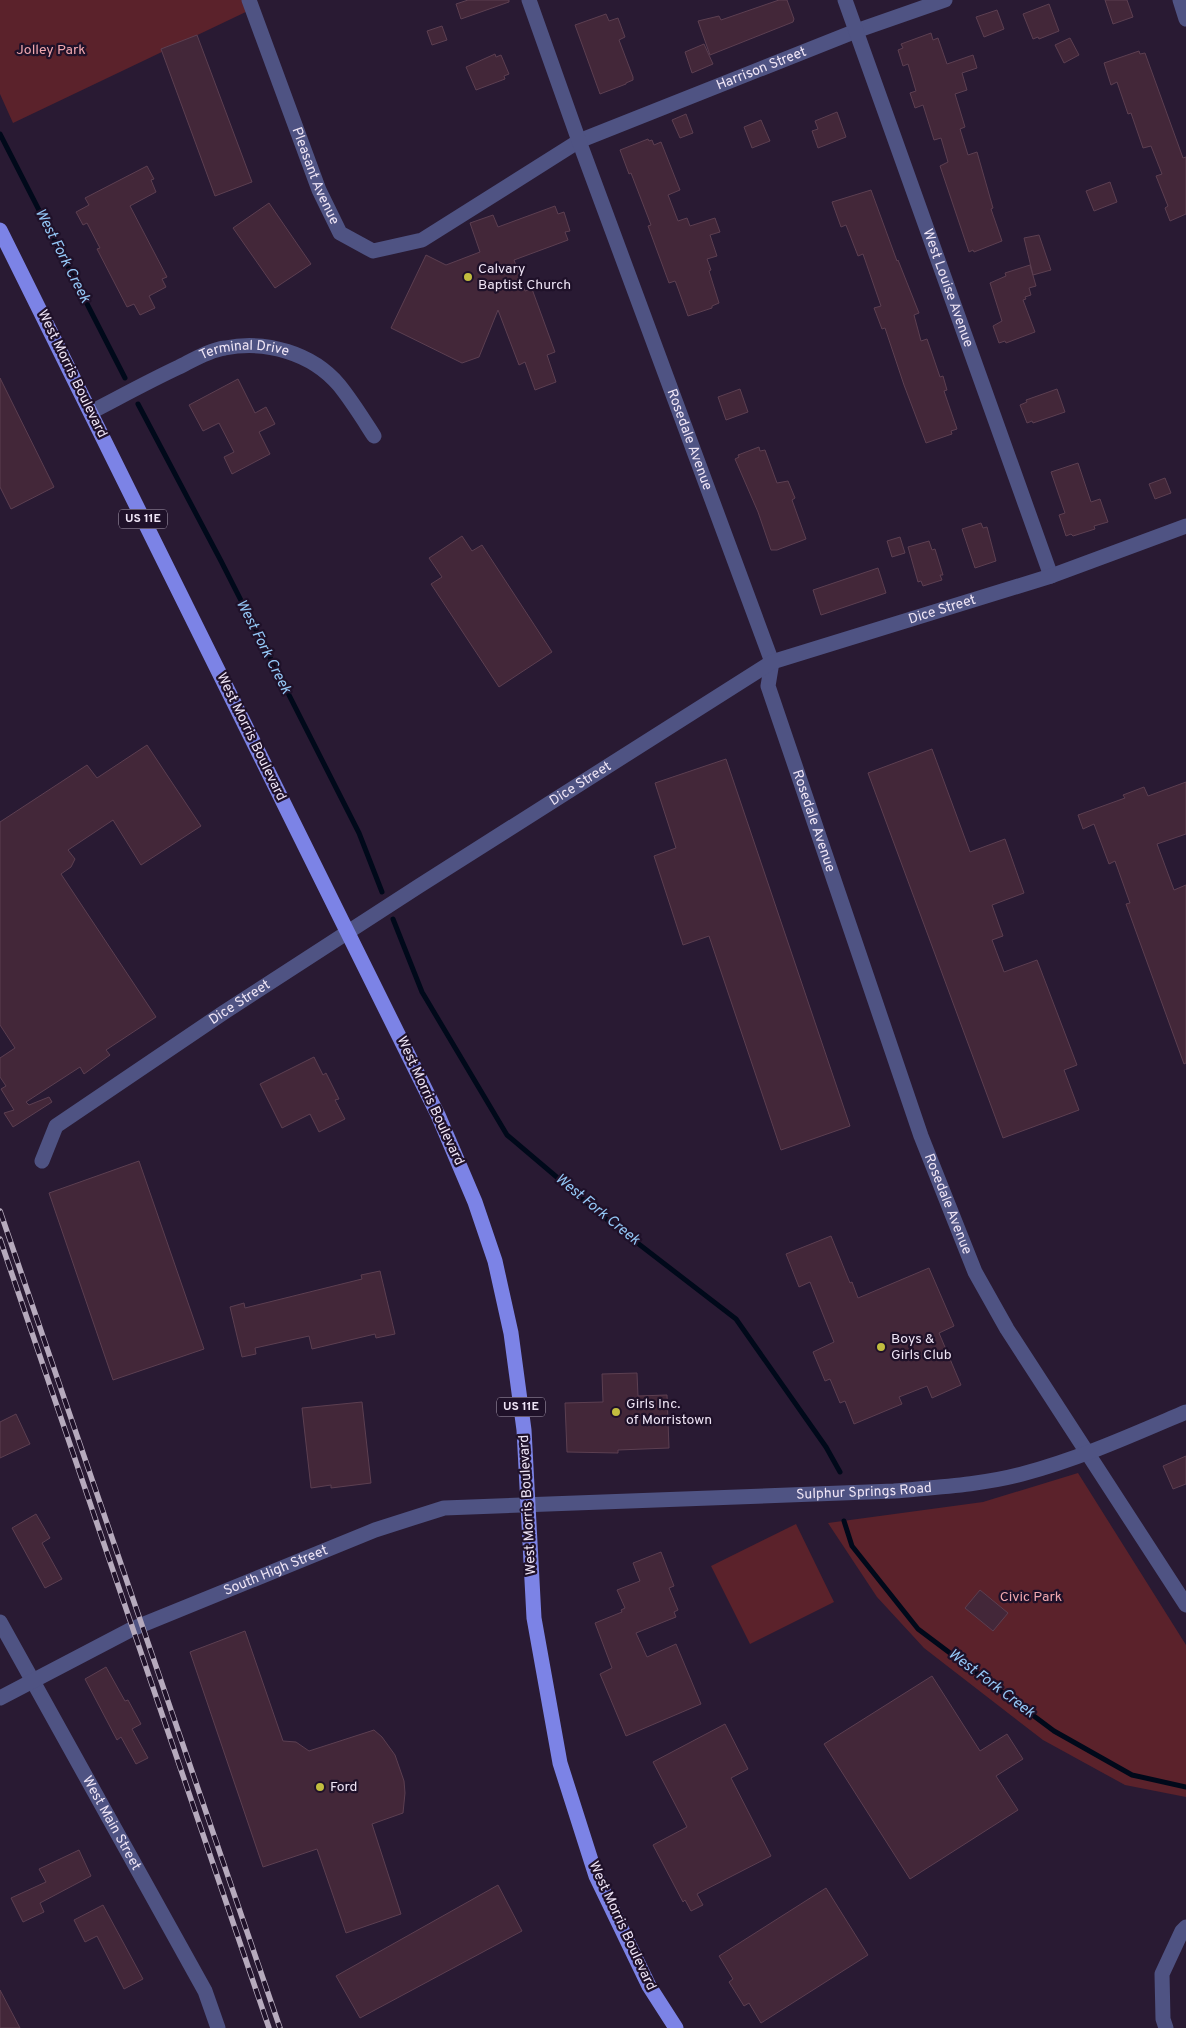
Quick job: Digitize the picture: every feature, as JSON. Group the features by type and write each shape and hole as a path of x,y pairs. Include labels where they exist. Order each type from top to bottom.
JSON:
{"main road":[{"name":"West Morris Boulevard","path":"0,230 438,1115 475,1202 495,1261 511,1333 519,1385 529,1505 534,1618 560,1763 596,1876 649,1986 676,2028"}],"street":[{"name":"Pleasant Avenue","path":"249,0 319,190 340,233 373,251 422,240 579,141"},
{"name":"Rosedale Avenue","path":"529,0 579,141 772,662 768,686 921,1136 975,1272 1007,1329 1186,1605"},
{"name":"West Louise Avenue","path":"845,0 1051,576"},
{"name":"Harrison Street","path":"579,141 856,30 945,0"},
{"path":"1180,0 1186,19"},
{"name":"Terminal Drive","path":"90,412 198,358 224,348 265,346 294,353 314,364 329,376 339,386 374,436"},
{"name":"Dice Street","path":"42,1160 56,1126 223,1012 348,933 427,880 772,662 1051,576 1186,526"},
{"name":"Sulphur Springs Road","path":"529,1505 894,1491 962,1485 1022,1474 1087,1454 1186,1412"},
{"name":"South High Street","path":"0,1698 132,1629 374,1530 444,1508 529,1505"},
{"name":"West Main Street","path":"0,1622 205,1991 218,2028"},
{"path":"1166,2028 1163,2019 1162,1974 1186,1927"}],"green space":[{"name":"Jolley Park","path":"0,0 249,0 252,9 13,123 0,94"},
{"name":"Civic Park","path":"1078,1473 1186,1645 1186,1797 1125,1785 1043,1740 924,1648 877,1597 828,1523 983,1502"},
{"path":"796,1524 834,1602 750,1644 711,1566"}],"building":[{"path":"468,0 509,0 509,2 461,19 456,4"},
{"path":"779,0 787,0 794,19 793,22 710,55 698,21 719,16 721,20"},
{"path":"1105,0 1127,0 1133,17 1113,24"},
{"path":"1049,4 1059,31 1039,39 1038,37 1033,39 1023,14"},
{"path":"997,10 1004,29 984,37 976,17"},
{"path":"606,14 609,21 618,18 625,37 619,40 633,80 600,94 575,25"},
{"path":"442,26 447,40 432,45 427,31"},
{"path":"931,33 933,40 938,38 947,64 973,55 977,68 962,73 967,90 955,94 965,127 960,129 968,155 977,152 993,208 991,209 1002,241 974,252 973,250 969,252 940,166 948,162 941,138 934,140 923,105 915,108 910,93 916,91 908,64 903,66 898,50 903,48 901,44"},
{"path":"197,35 252,182 215,196 161,49"},
{"path":"1070,38 1079,55 1064,63 1055,45"},
{"path":"704,44 713,64 692,73 685,52"},
{"path":"1139,51 1140,54 1145,53 1183,158 1186,157 1186,214 1170,221 1165,208 1168,206 1156,176 1162,174 1151,146 1143,148 1131,113 1128,114 1117,82 1111,85 1104,63"},
{"path":"495,54 496,57 501,55 509,74 504,76 505,79 476,90 466,67"},
{"path":"837,112 846,137 818,148 812,131 818,129 815,121"},
{"path":"686,114 693,133 680,138 672,120"},
{"path":"761,120 770,141 752,148 744,127"},
{"path":"648,139 649,141 652,140 654,145 661,142 680,190 668,195 678,221 687,218 690,226 715,218 720,232 710,235 717,256 707,259 719,303 712,306 712,308 688,316 675,281 669,283 648,226 651,225 620,150"},
{"path":"147,166 154,179 151,180 156,192 130,206 167,277 162,279 166,287 149,296 155,308 140,315 134,304 127,307 97,249 100,248 87,223 83,225 76,212 89,205 85,198"},
{"path":"1110,182 1117,202 1094,211 1086,191"},
{"path":"871,190 897,261 919,313 914,315 921,341 927,339 940,377 943,376 947,390 944,391 957,429 951,431 952,434 926,443 885,328 882,329 874,308 881,306 863,254 858,256 846,225 841,227 832,202"},
{"path":"269,203 311,264 275,288 233,228"},
{"name":"Calvary Baptist Church","path":"555,206 558,214 564,212 570,231 565,232 568,240 514,260 525,291 532,289 555,352 547,355 556,382 535,390 525,362 519,365 498,310 479,357 462,363 391,328 426,255 446,265 480,252 470,223 493,215 498,227"},
{"path":"1039,235 1051,270 1033,275 1024,238"},
{"path":"1030,265 1036,286 1029,288 1031,295 1023,300 1035,332 1006,343 1005,341 999,343 993,326 1002,321 990,283 1006,276 1005,273"},
{"path":"0,378 54,487 11,509 0,487"},
{"path":"238,379 255,413 266,407 275,424 259,432 270,454 232,474 224,457 234,452 219,423 203,431 189,405"},
{"path":"740,389 748,412 726,420 718,397"},
{"path":"1057,389 1065,412 1033,423 1032,421 1027,423 1020,405 1027,402 1026,400"},
{"path":"759,447 760,451 765,450 777,483 788,481 795,498 792,500 806,539 777,550 771,550 758,512 735,459 739,457 738,455"},
{"path":"1078,463 1091,502 1100,499 1108,522 1094,526 1095,529 1073,536 1071,534 1066,536 1059,515 1065,513 1051,472"},
{"path":"1165,478 1171,493 1155,499 1149,484"},
{"path":"981,523 983,528 987,527 996,561 975,568 962,529"},
{"path":"462,536 472,551 482,545 552,652 499,687 431,584 442,577 429,558"},
{"path":"900,537 905,553 892,557 887,541"},
{"path":"929,541 932,550 935,549 943,575 940,575 942,580 923,586 921,581 918,582 908,547"},
{"path":"878,568 886,593 821,615 813,590"},
{"path":"147,745 201,826 141,865 113,820 68,850 75,859 71,867 61,874 156,1017 106,1050 110,1055 84,1074 80,1067 26,1102 29,1105 49,1097 52,1102 13,1127 4,1113 14,1110 1,1089 6,1086 0,1077 0,1058 15,1048 0,1025 0,822 87,765 97,778"},
{"path":"932,749 970,852 1005,839 1024,893 992,905 1003,936 992,940 1004,972 1037,960 1077,1065 1064,1070 1079,1110 1003,1138 868,773"},
{"path":"726,759 850,1126 781,1150 709,936 683,945 654,856 676,848 655,783"},
{"path":"1186,782 1186,834 1157,844 1174,890 1186,885 1186,1063 1184,1064 1126,904 1130,903 1115,861 1109,864 1094,824 1083,829 1078,815 1125,798 1123,795 1144,787 1148,796"},
{"path":"314,1057 323,1075 326,1073 339,1099 335,1100 345,1119 319,1132 310,1114 282,1128 260,1084"},
{"path":"139,1161 204,1349 113,1380 49,1193"},
{"name":"Boys & Girls Club","path":"831,1236 858,1298 929,1268 954,1326 939,1333 961,1385 932,1398 927,1386 899,1397 902,1404 854,1424 845,1401 840,1403 830,1379 825,1381 813,1352 834,1342 810,1282 799,1287 786,1254"},
{"path":"380,1271 395,1334 376,1338 375,1334 312,1349 309,1336 255,1348 256,1354 242,1357 230,1307 244,1303 245,1308 362,1279 361,1275"},
{"name":"Girls Inc. of Morristown","path":"637,1373 638,1396 667,1395 669,1448 618,1450 618,1453 567,1452 565,1403 603,1402 602,1374"},
{"path":"362,1402 371,1483 331,1488 331,1485 311,1488 302,1408"},
{"path":"16,1414 30,1444 0,1458 0,1422"},
{"path":"1186,1456 1186,1484 1173,1489 1163,1466"},
{"path":"36,1514 50,1538 42,1543 62,1579 45,1588 12,1528"},
{"path":"661,1552 674,1586 669,1588 678,1610 674,1612 676,1617 636,1633 647,1657 676,1644 701,1704 626,1736 600,1674 612,1668 595,1623 622,1612 621,1610 625,1608 617,1590 640,1581 633,1563"},
{"path":"980,1590 1008,1613 993,1631 965,1608"},
{"name":"Ford","path":"245,1631 283,1741 296,1742 309,1751 374,1730 382,1737 395,1755 404,1781 403,1813 372,1824 401,1914 346,1933 317,1849 263,1867 190,1652"},
{"path":"106,1667 125,1701 128,1700 141,1724 132,1729 148,1758 136,1764 121,1737 117,1740 85,1679"},
{"path":"932,1676 980,1751 1007,1734 1023,1759 996,1776 1018,1810 910,1879 824,1744"},
{"path":"725,1724 748,1769 731,1778 771,1856 697,1894 703,1905 691,1911 685,1900 683,1902 653,1845 687,1827 653,1762"},
{"path":"79,1850 91,1876 40,1903 44,1912 23,1922 11,1898 46,1882 39,1869"},
{"path":"498,1885 522,1931 360,2018 336,1976"},
{"path":"826,1888 868,1955 761,2023 749,2003 744,2006 729,1982 733,1979 719,1956"},
{"path":"103,1905 143,1979 124,1989 97,1936 85,1942 74,1920"},
{"path":"0,1990 20,2028 0,2028"}],"waterway":[{"name":"West Fork Creek","path":"0,134 125,378"},
{"name":"West Fork Creek","path":"138,404 221,561 359,833 382,892"},
{"name":"West Fork Creek","path":"393,919 422,992 507,1135 605,1218 736,1319 826,1447 840,1472"},
{"name":"West Fork Creek","path":"844,1521 852,1546 918,1629 1054,1731 1132,1775 1186,1787"}],"railway":[{"path":"0,1211 280,2028"},
{"path":"0,1239 269,2028"}],"place":[{"name":"Calvary Baptist Church","path":"468,277"},
{"name":"Boys & Girls Club","path":"881,1347"},
{"name":"Girls Inc. of Morristown","path":"616,1412"},
{"name":"Ford","path":"320,1787"}]}
